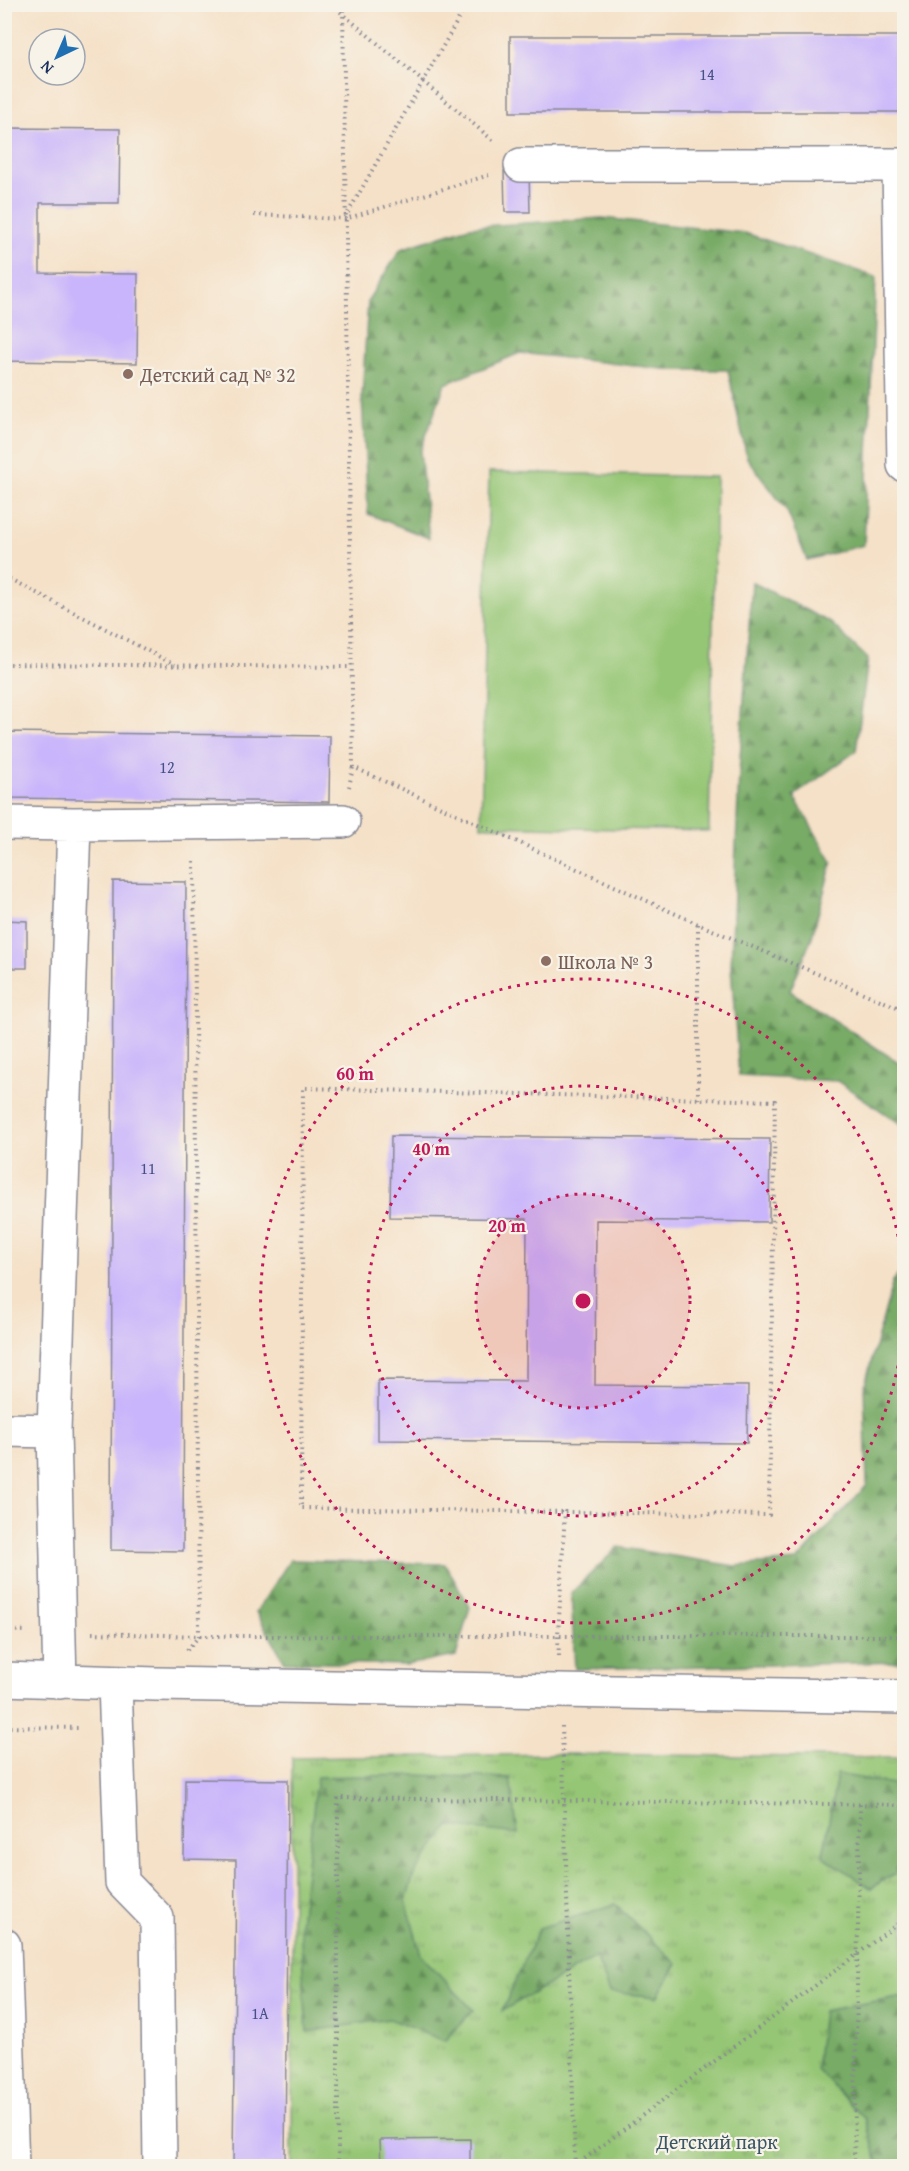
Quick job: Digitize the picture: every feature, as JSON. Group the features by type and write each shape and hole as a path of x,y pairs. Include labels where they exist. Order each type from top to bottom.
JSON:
{"street":[{"path":"521,165 902,165 904,465"},
{"path":"4,822 74,824 343,821"},
{"path":"60,1682 54,1431 74,824"},
{"path":"4,1430 54,1431"},
{"path":"4,1679 156,1684 904,1697"},
{"path":"115,1683 122,1882 157,1918 160,2166"},
{"path":"4,1945 12,2166"}],"path":[{"path":"331,4 521,165"},
{"path":"343,4 353,767 698,924 904,1011"},
{"path":"345,219 467,4"},
{"path":"254,215 345,219 521,165"},
{"path":"4,576 176,665"},
{"path":"4,664 352,667"},
{"path":"156,1684 199,1636 194,823"},
{"path":"698,924 698,1099"},
{"path":"303,1088 775,1101 769,1515 565,1512 301,1508 303,1088"},
{"path":"565,1512 558,1636 575,2166"},
{"path":"4,1630 199,1636 904,1636"},
{"path":"4,1727 116,1728"},
{"path":"338,2166 338,1798 904,1805"},
{"path":"854,2166 860,1804"},
{"path":"575,2166 904,1919"}],"green space":[{"path":"602,218 745,233 876,277 864,545 807,560 787,511 747,458 728,370 673,370 520,353 445,384 420,452 429,538 368,514 362,398 368,300 401,249 469,227"},
{"path":"489,472 716,477 709,831 481,826"},
{"path":"752,582 831,623 868,659 856,751 794,796 832,862 812,937 790,991 904,1066 904,1126 837,1081 739,1076 731,967 739,773"},
{"path":"904,1268 904,1662 575,1669 571,1593 618,1547 735,1566 797,1561 867,1485 864,1388 893,1281"},
{"path":"290,1560 445,1564 470,1607 456,1656 406,1665 285,1662 256,1612"},
{"name":"Детский парк","path":"563,1754 904,1758 904,2166 292,2166 292,1758"},
{"path":"837,1774 904,1786 902,1869 871,1888 823,1856"},
{"path":"414,1775 510,1778 518,1834 449,1826 414,1874 406,1901 421,1955 473,2010 445,2041 389,2019 307,2032 300,1925 317,1777"},
{"path":"615,1904 677,1964 657,1997 610,1992 596,1957 502,2011 539,1928"},
{"path":"904,1996 904,2166 879,2166 865,2119 816,2069 823,2011"}],"building":[{"path":"510,36 904,36 904,112 510,112"},
{"path":"4,128 120,129 119,203 40,203 40,273 138,274 137,363 4,361"},
{"path":"504,171 529,171 530,212 505,212"},
{"path":"4,732 330,736 329,802 4,798"},
{"path":"113,881 186,882 183,1551 111,1550"},
{"path":"4,920 27,921 27,968 4,968"},
{"path":"391,1136 770,1139 769,1222 596,1220 595,1385 748,1386 747,1443 378,1440 378,1380 526,1381 527,1219 390,1217"},
{"path":"185,1779 288,1780 285,2166 233,2166 236,1860 184,1859"},
{"path":"470,2139 470,2166 381,2166 380,2140"}],"place":[{"name":"Детский сад № 32","path":"128,374"},
{"name":"Школа № 3","path":"546,961"}]}
